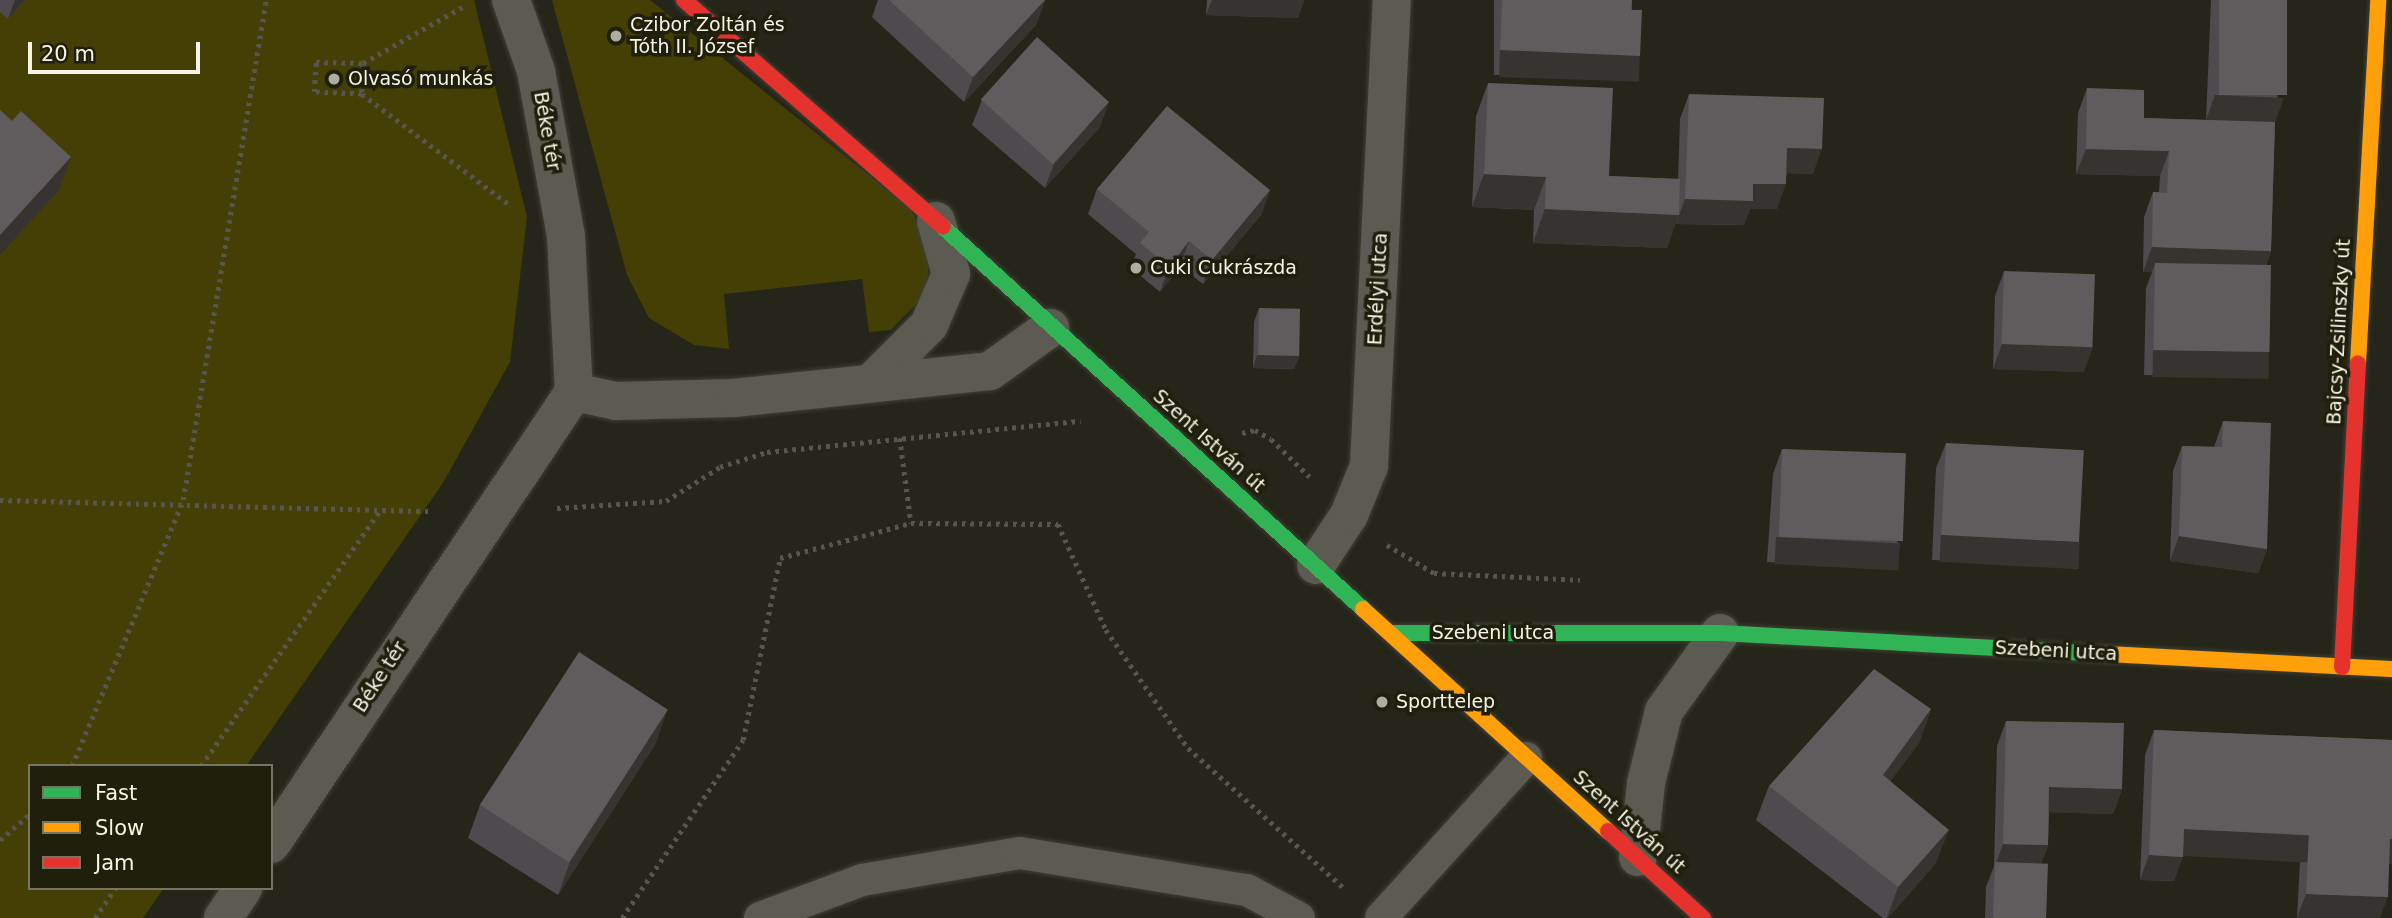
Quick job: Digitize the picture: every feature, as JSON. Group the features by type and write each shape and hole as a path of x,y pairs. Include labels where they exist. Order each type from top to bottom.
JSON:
{"street":[{"name":"Béke tér","path":"273,841 574,392 566,236 536,71 511,0"},
{"name":"Szent István út","path":"684,0 936,221 1050,328 1392,633 1703,918"},
{"name":"Erdélyi utca","path":"1316,565 1349,515 1369,466 1392,0"},
{"name":"Bajcsy-Zsilinszky út","path":"2342,667 2378,0"},
{"path":"873,381 929,325 951,274 936,221"},
{"path":"574,392 616,401 734,398 873,381 990,371 1050,328"},
{"name":"Szebeni utca","path":"1392,633 1720,633 2392,669"},
{"path":"1638,857 1646,783 1664,711 1720,633"},
{"path":"223,918 242,890"}],"lane":[{"path":"1369,909 1526,758"},
{"path":"760,918 862,880 1020,853 1247,890 1299,918"}],"path":[{"path":"73,764 183,500 266,0"},
{"path":"474,0 363,63 316,62 314,92 362,94 517,210"},
{"path":"362,94 363,63"},
{"path":"492,512 666,501 720,467 767,452 1089,420"},
{"path":"1207,467 1242,433 1255,430 1349,515 1389,547"},
{"path":"900,438 911,523"},
{"path":"0,500 183,500 380,509 202,764"},
{"path":"622,918 743,740 780,558 911,523 1058,524 1106,629 1188,748 1369,909"},
{"path":"0,840 28,816"},
{"path":"95,918 115,890"}],"shaded area":[{"path":"0,0 474,0 527,217 510,362 443,483 247,764 28,764 28,890 163,890 143,918 0,918"},
{"path":"552,0 650,0 911,209 931,255 924,296 891,330 869,332 862,279 724,294 729,349 694,345 649,318 627,275"}],"building":[{"path":"889,0 1045,0 973,77"},
{"path":"1502,0 1632,0 1631,10 1642,10 1640,56 1500,50"},
{"path":"2219,0 2287,0 2287,95 2219,95"},
{"path":"1037,37 1109,102 1053,164 981,99"},
{"path":"1488,83 1613,88 1609,176 1680,179 1679,215 1545,209 1546,177 1484,174"},
{"path":"2087,88 2144,90 2144,118 2275,122 2271,251 2152,247 2153,192 2167,193 2169,151 2086,149"},
{"path":"1689,94 1824,98 1822,149 1787,148 1786,184 1753,184 1753,201 1685,199"},
{"path":"1167,106 1270,190 1212,260 1189,241 1169,267 1140,243 1149,232 1097,189"},
{"path":"0,110 12,121 21,111 71,157 0,235"},
{"path":"2155,263 2271,265 2269,352 2153,350"},
{"path":"2004,271 2095,274 2092,347 2001,344"},
{"path":"1259,308 1300,309 1299,356 1258,355"},
{"path":"2223,421 2271,423 2267,549 2179,536 2182,446 2222,447"},
{"path":"1946,443 2084,450 2079,542 1941,535"},
{"path":"1782,449 1906,453 1903,541 1779,537"},
{"path":"579,652 668,710 569,862 480,805"},
{"path":"1874,669 1931,709 1883,775 1949,830 1898,887 1769,786"},
{"path":"2006,721 2124,723 2122,789 2049,787 2048,845 2003,844"},
{"path":"2154,730 2392,740 2392,839 2388,897 2306,894 2309,835 2184,829 2183,857 2149,855"},
{"path":"1995,862 2048,864 2046,918 1993,918"}],"traffic: fast":[{"path":"943,227 1363,609"},
{"path":"1392,633 1720,633 2106,654"}],"traffic: slow":[{"path":"2358,363 2378,0"},
{"path":"1363,609 1608,831"},
{"path":"2106,654 2392,669"}],"traffic: jam":[{"path":"684,0 943,227"},
{"path":"2342,667 2358,363"},
{"path":"1608,831 1703,918"}],"place":[{"name":"Czibor Zoltán és Tóth II. József","path":"616,36"},
{"name":"Olvasó munkás","path":"334,79"},
{"name":"Cuki Cukrászda","path":"1136,268"},
{"name":"Sporttelep","path":"1382,702"}]}
